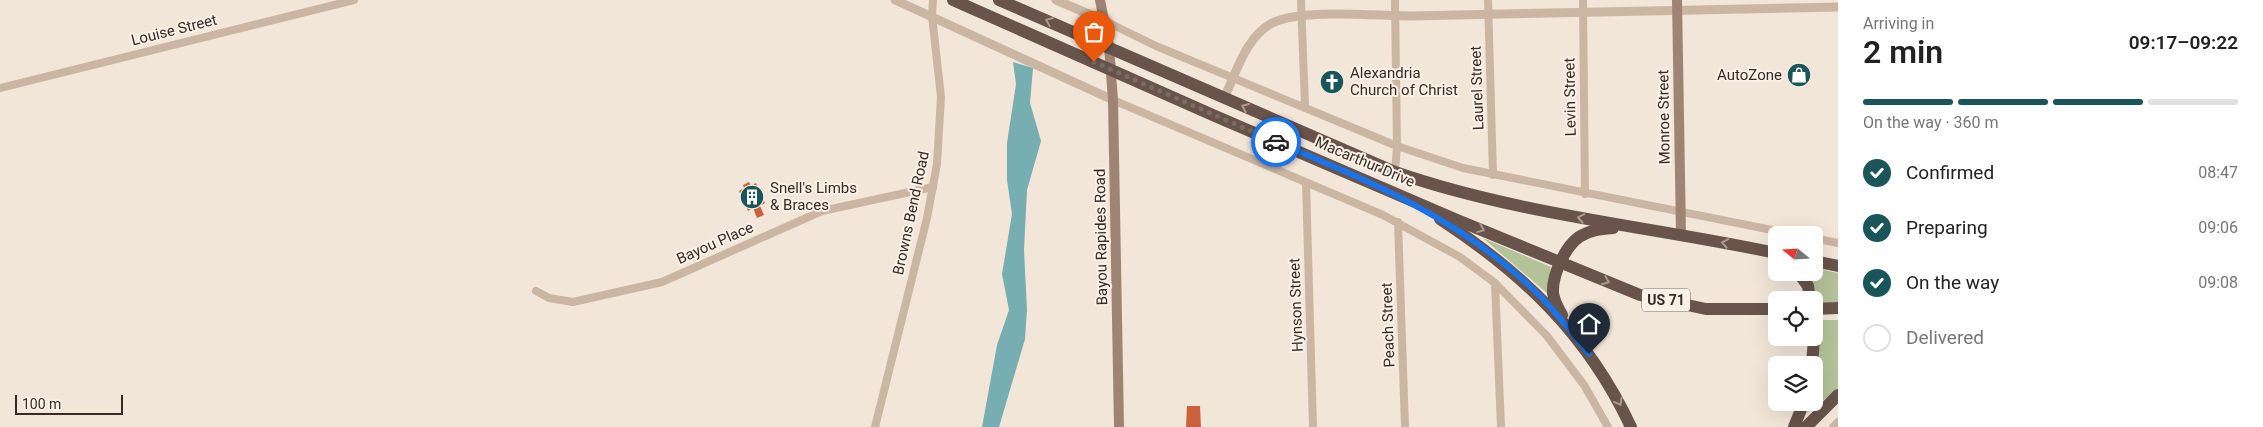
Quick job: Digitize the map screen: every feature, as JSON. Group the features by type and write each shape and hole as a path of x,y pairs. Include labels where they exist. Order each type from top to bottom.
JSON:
{"highway":[{"name":"Macarthur Drive","path":"953,0 1216,116 1640,295 1706,309 1768,309"},
{"name":"Macarthur Drive","path":"1000,0 1395,172 1443,189 1494,202 1628,227 1681,234 1768,252"},
{"path":"1216,116 1224,98"},
{"path":"1372,182 1438,217 1480,245 1541,297 1589,354 1632,427"},
{"path":"1572,333 1556,304 1553,293 1561,263 1572,243 1587,233 1597,230 1628,227"},
{"path":"1823,263 1838,266"},
{"path":"1823,309 1838,308"},
{"path":"1806,427 1838,395"},
{"path":"1794,427 1800,411"}],"main road":[{"name":"Bayou Rapides Road","path":"1100,0 1109,46 1113,100 1119,427"},
{"name":"Monroe Street","path":"1677,5 1681,234"}],"street":[{"name":"Louise Street","path":"0,88 354,0"},
{"path":"895,0 1113,100 1398,222 1460,257 1495,283 1524,311 1567,361 1594,400 1608,427"},
{"name":"Browns Bend Road","path":"875,427 933,187 941,126 941,97 932,16 933,0"},
{"path":"1056,0 1105,21"},
{"path":"1301,0 1305,106"},
{"path":"1395,0 1397,146 1395,172"},
{"name":"Laurel Street","path":"1488,0 1493,175"},
{"name":"Levin Street","path":"1583,0 1585,194"},
{"path":"1224,98 1248,48 1258,34 1274,22 1302,15 1395,16 1583,13 1677,5 1769,4 1838,7"},
{"name":"Macarthur Drive","path":"1105,21 1156,46 1305,106 1397,146 1463,168 1585,194 1768,229"},
{"name":"Hynson Street","path":"1306,183 1314,427"},
{"name":"Bayou Place","path":"536,291 549,298 573,302 662,282 822,211 933,187"},
{"name":"Peach Street","path":"1398,222 1404,427"},
{"path":"1823,240 1838,243"},
{"path":"1495,283 1501,427"},
{"path":"1834,427 1838,422"}],"green space":[{"path":"1483,238 1551,267 1548,294"},
{"path":"1823,270 1838,273 1838,305 1823,306 1823,291 1808,291 1804,281 1823,281"},
{"path":"1823,320 1838,320 1838,389 1823,401 1823,356 1818,356 1818,346 1823,346"}],"water":[{"path":"1013,62 1033,68 1030,103 1041,141 1027,190 1024,250 1027,310 1025,339 999,427 982,427 997,345 1009,310 1002,274 1012,214 1007,180 1007,143 1016,84"}],"building":[{"name":"Snell's Limbs & Braces","path":"749,182 751,186 756,183 765,203 760,206 764,215 757,218 753,208 748,211 739,191 744,188 743,185"},
{"path":"1187,406 1200,406 1201,427 1186,427"}],"way so far":[{"path":"1094,62 1276,142"}],"place":[{"name":"AutoZone","path":"1799,75"},
{"name":"Alexandria Church of Christ","path":"1332,82"},
{"name":"Snell's Limbs & Braces","path":"752,197"}],"route":[{"path":"1276,142 1372,182 1438,217 1480,245 1520,277 1541,297 1589,354"}]}
